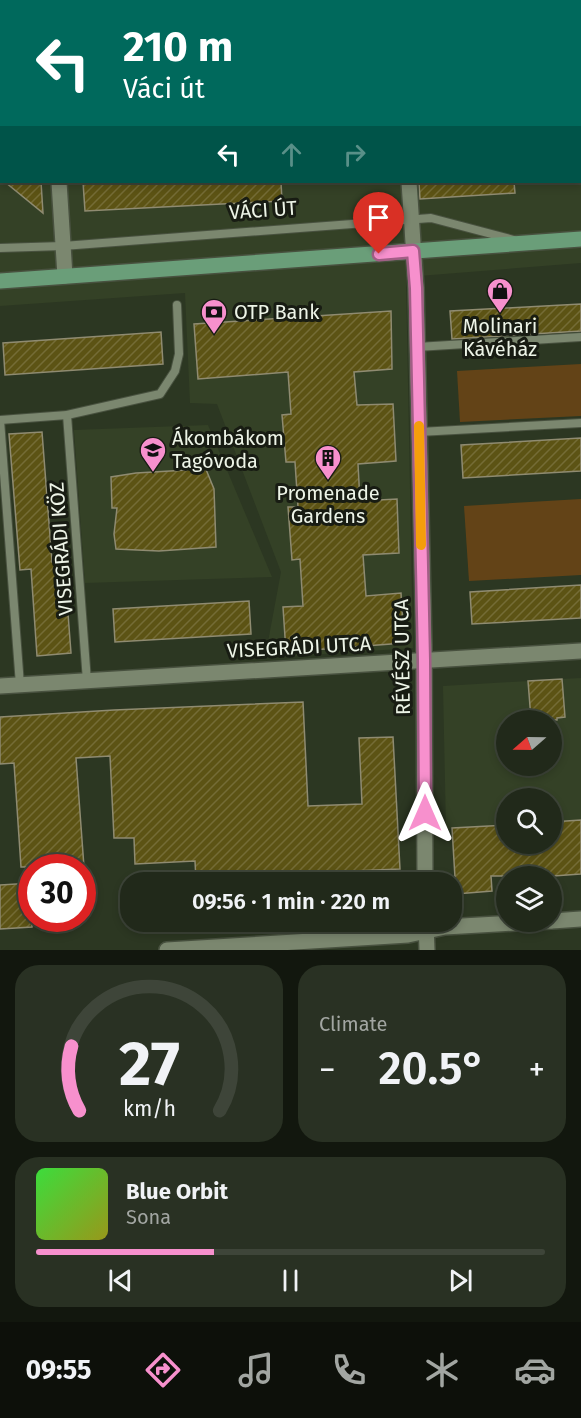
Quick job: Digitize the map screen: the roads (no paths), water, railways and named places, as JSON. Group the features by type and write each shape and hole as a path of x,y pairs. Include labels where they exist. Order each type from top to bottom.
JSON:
{"main road":[{"name":"VÁCI ÚT","path":"0,281 581,239"}],"street":[{"path":"60,183 65,276"},
{"name":"RÉVÉSZ UTCA","path":"410,183 416,288 424,660 425,872"},
{"name":"VISEGRÁDI UTCA","path":"0,686 581,651"},
{"path":"562,920 581,919"},
{"path":"462,926 496,924"},
{"path":"167,950 408,935 414,932"},
{"path":"426,932 427,950"}],"lane":[{"name":"VÁCI ÚT","path":"0,248 63,246 431,218 527,243"},
{"path":"21,685 0,420 67,415 160,394 175,370 177,362 177,305"},
{"path":"417,347 581,337"},
{"name":"VISEGRÁDI KÖZ","path":"67,415 77,516 87,681"},
{"path":"419,432 581,423"}],"place":[{"name":"Molinari Kávéház","path":"500,314"},
{"name":"OTP Bank","path":"214,335"},
{"name":"Ákombákom Tagóvoda","path":"153,473"},
{"name":"Promenade Gardens","path":"328,481"}]}
